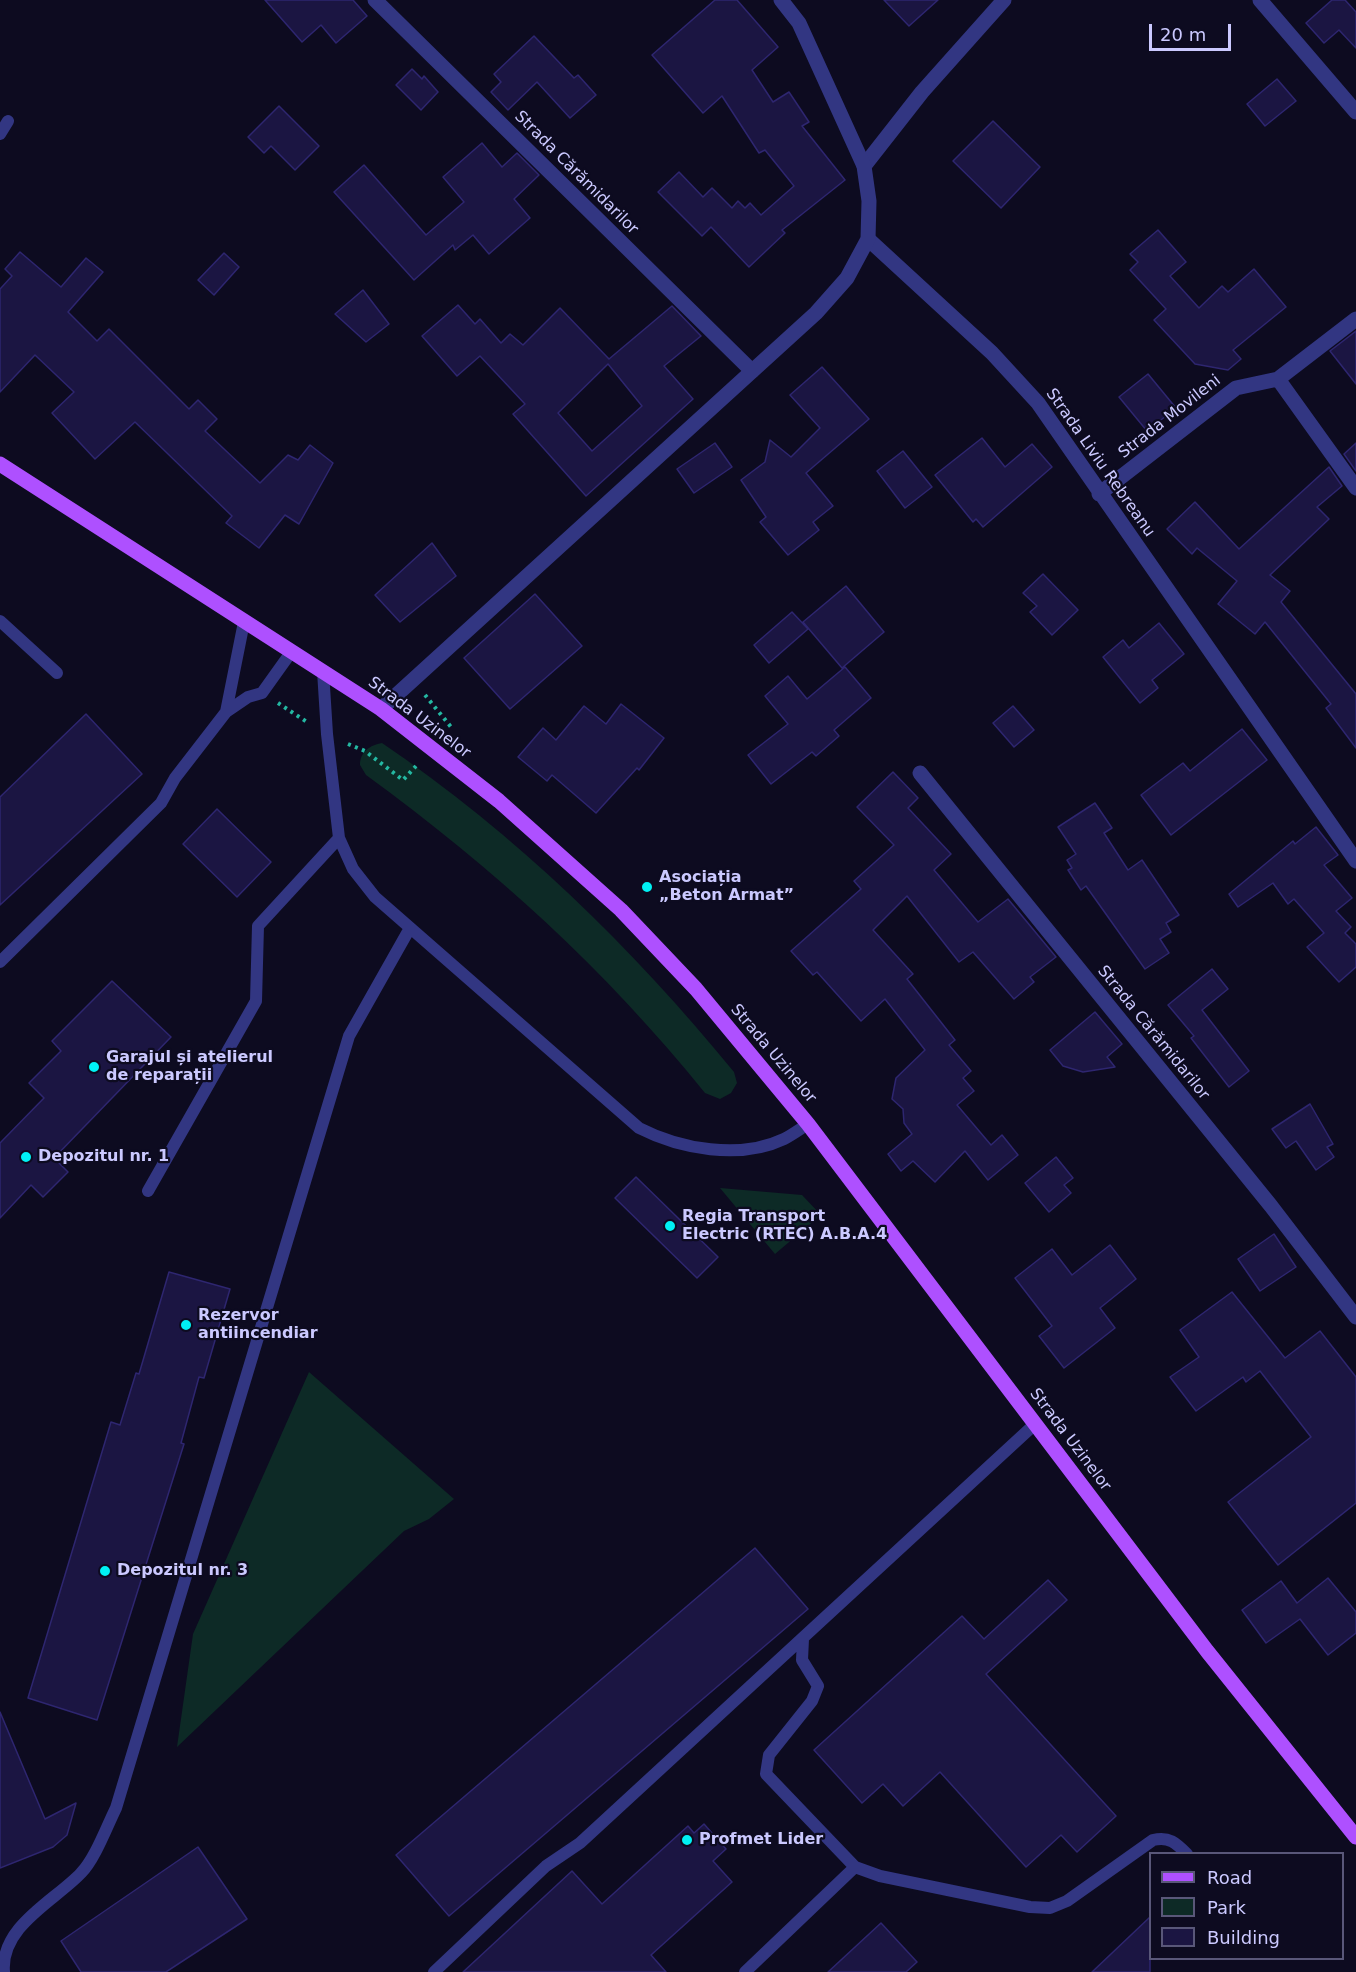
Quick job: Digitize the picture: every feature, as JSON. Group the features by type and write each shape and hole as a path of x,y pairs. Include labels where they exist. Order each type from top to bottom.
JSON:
{"main road":[{"name":"Strada Uzinelor","path":"0,464 381,710 499,801 621,910 696,989 808,1124 1207,1651 1356,1836"}],"street":[{"name":"Strada Cărămidarilor","path":"375,0 752,371"},
{"path":"381,710 816,313 847,278 868,239 869,201 864,166 799,23 781,0"},
{"path":"864,166 922,92 1004,0"},
{"path":"1260,0 1356,112"},
{"name":"Strada Liviu Rebreanu","path":"868,239 992,353 1038,403 1356,861"},
{"path":"1356,320 1278,379 1356,488"},
{"name":"Strada Movileni","path":"1099,494 1236,388 1278,379"},
{"name":"Strada Cărămidarilor","path":"920,773 1271,1206 1356,1317"}],"lane":[{"path":"0,134 8,121"},
{"path":"0,621 57,673"},
{"path":"226,712 244,622"},
{"path":"0,962 161,803 175,778 226,712 248,697 262,693 292,651"},
{"path":"323,671 327,734 339,838 353,869 375,897 639,1128 660,1139 698,1147 758,1147 784,1139 808,1124"},
{"path":"147,1191 256,1001 258,926 339,838"},
{"path":"0,1930 13,1928 82,1872 116,1808 349,1036 410,927"},
{"path":"434,1972 546,1866 580,1843 1035,1424"},
{"path":"803,1639 802,1660 818,1686 812,1701 769,1755 766,1774 855,1867 880,1876 1030,1907 1050,1908 1067,1901 1153,1840 1164,1837 1174,1841 1185,1852"},
{"path":"745,1972 855,1867"},
{"path":"4,1972 2,1963 13,1928"}],"path":[{"path":"413,681 451,727"}],"green space":[{"path":"382,743 479,815 525,854 613,937 655,981 734,1072 737,1083 731,1093 720,1099 705,1093 667,1047 588,962 504,884 366,775 360,765 362,756 370,747"},
{"path":"720,1188 802,1195 821,1215 775,1254"},
{"path":"309,1372 454,1499 429,1519 404,1531 177,1747 193,1634"}],"building":[{"path":"265,0 353,0 367,16 336,43 321,25 302,42"},
{"path":"715,0 737,0 778,47 752,70 773,102 789,92 809,122 802,126 845,180 782,230 785,233 749,267 711,227 702,236 658,192 679,172 703,197 712,188 732,208 738,201 745,208 750,203 761,215 794,186 765,150 759,153 722,96 703,113 652,55"},
{"path":"884,0 938,0 909,26"},
{"path":"1332,0 1345,0 1356,12 1356,48 1339,30 1324,43 1306,23"},
{"path":"534,36 574,78 578,75 596,95 570,118 537,82 508,110 491,92 501,82 494,74"},
{"path":"412,69 422,79 424,76 438,92 421,110 396,85"},
{"path":"1277,79 1296,101 1265,126 1247,104"},
{"path":"279,106 319,146 295,170 271,146 264,153 248,137"},
{"path":"993,121 1040,167 1001,208 953,161"},
{"path":"482,143 502,167 517,153 539,175 514,199 530,218 489,254 473,235 455,250 453,245 414,280 334,192 364,165 426,235 464,202 443,177"},
{"path":"1158,230 1186,262 1170,276 1199,308 1222,286 1228,292 1254,269 1286,307 1233,350 1241,359 1228,370 1195,364 1154,320 1166,309 1130,270 1138,262 1130,254"},
{"path":"20,252 61,287 86,258 103,272 68,312 97,341 109,329 189,409 198,400 217,419 205,431 260,483 288,455 298,460 310,445 333,463 299,524 285,515 259,548 226,523 232,516 135,422 95,459 52,413 74,392 35,355 0,392 0,289 12,276 5,269"},
{"path":"224,253 239,267 214,295 198,280"},
{"path":"363,290 389,324 366,342 335,314"},
{"path":"458,305 475,324 480,319 501,343 510,334 523,345 560,308 609,359 672,306 701,336 664,366 693,399 586,496 513,414 525,404 480,356 457,376 422,336","holes":["608,364 642,406 592,451 558,413"]},
{"path":"1356,331 1356,384 1330,351"},
{"path":"822,367 869,419 806,473 833,506 813,522 819,530 788,555 760,522 766,517 741,480 765,462 770,440 791,457 820,428 790,395"},
{"path":"1148,374 1176,408 1147,431 1119,397"},
{"path":"982,438 1005,467 1032,444 1052,467 983,527 976,519 973,522 935,475"},
{"path":"715,443 732,467 694,493 677,469"},
{"path":"1356,443 1356,471 1344,454"},
{"path":"903,451 932,487 905,508 877,471"},
{"path":"1329,467 1342,486 1317,507 1329,519 1270,575 1290,591 1281,602 1356,694 1356,748 1326,708 1331,704 1265,622 1255,634 1218,604 1237,581 1197,548 1192,554 1167,529 1195,502 1239,549"},
{"path":"432,543 456,576 400,622 375,595"},
{"path":"1043,574 1078,610 1052,635 1030,612 1037,606 1023,593"},
{"path":"846,586 884,632 842,668 803,622"},
{"path":"535,594 582,646 510,709 464,658"},
{"path":"792,612 808,629 769,663 754,645"},
{"path":"1159,623 1184,654 1152,680 1158,688 1140,703 1103,657 1123,640 1129,648"},
{"path":"845,667 871,698 834,730 839,736 816,756 812,752 771,784 748,755 788,724 765,696 788,676 807,699"},
{"path":"621,704 664,738 639,770 637,768 596,813 552,775 547,781 518,757 543,728 556,740 584,706 606,724"},
{"path":"1013,706 1034,730 1014,747 993,723"},
{"path":"86,714 142,774 0,905 0,797"},
{"path":"1242,729 1267,760 1171,835 1141,795 1183,763 1190,771"},
{"path":"893,772 918,798 908,808 951,854 934,870 978,922 1008,899 1056,957 1030,977 1034,982 1014,999 973,952 959,962 907,896 873,930 913,974 907,979 955,1040 949,1045 971,1071 963,1078 974,1091 957,1105 991,1145 1002,1135 1018,1155 988,1180 965,1151 935,1182 913,1161 901,1171 888,1154 912,1134 904,1123 903,1109 892,1099 896,1078 925,1050 885,999 861,1021 817,972 813,975 791,951 861,889 854,881 894,845 857,807"},
{"path":"1095,803 1112,828 1104,833 1128,870 1142,860 1179,915 1166,923 1171,932 1160,939 1169,953 1145,969 1086,886 1081,890 1068,870 1072,868 1067,860 1076,854 1058,827"},
{"path":"217,809 271,862 237,897 183,844"},
{"path":"1316,827 1338,855 1324,865 1352,898 1336,911 1351,927 1345,933 1356,944 1356,967 1339,982 1307,947 1324,933 1294,899 1288,904 1273,883 1238,907 1229,894 1293,841 1295,844"},
{"path":"1212,969 1228,989 1202,1010 1249,1071 1229,1087 1191,1038 1194,1036 1168,1005"},
{"name":"Garajul și atelierul de reparații","path":"112,981 171,1037 54,1158 68,1172 43,1197 31,1185 0,1218 0,1143 44,1098 29,1083 61,1051 52,1041"},
{"path":"1095,1012 1122,1044 1107,1057 1115,1067 1083,1072 1063,1066 1050,1050"},
{"path":"1310,1104 1333,1144 1327,1147 1334,1157 1316,1170 1296,1141 1286,1148 1272,1129"},
{"path":"1056,1157 1073,1178 1064,1185 1071,1193 1049,1212 1025,1183"},
{"path":"636,1177 718,1257 697,1278 615,1198"},
{"path":"1274,1234 1296,1267 1260,1291 1238,1259"},
{"path":"1110,1245 1136,1279 1100,1308 1115,1328 1064,1368 1039,1336 1052,1326 1015,1278 1052,1249 1072,1275"},
{"name":"Depozitul nr. 3","path":"169,1272 230,1289 204,1378 199,1377 181,1443 184,1444 97,1720 28,1698 111,1422 120,1425 136,1373 139,1374"},
{"path":"1232,1292 1285,1358 1320,1331 1356,1377 1356,1503 1278,1565 1228,1502 1311,1437 1260,1371 1246,1382 1243,1377 1196,1411 1170,1377 1199,1357 1180,1330"},
{"path":"755,1548 808,1609 449,1916 396,1855"},
{"path":"1328,1578 1356,1612 1356,1633 1328,1655 1300,1619 1266,1643 1242,1610 1281,1581 1297,1603"},
{"path":"1048,1580 1067,1600 986,1674 1116,1816 1077,1852 1061,1835 1026,1867 940,1772 903,1806 883,1784 862,1803 814,1750 962,1616 984,1639"},
{"path":"0,1712 45,1819 76,1803 67,1835 53,1847 0,1868"},
{"path":"704,1824 726,1849 713,1861 732,1882 651,1955 666,1972 463,1972 572,1871 602,1904 688,1826 694,1833"},
{"path":"198,1847 247,1919 166,1972 81,1972 61,1941"},
{"path":"1149,1918 1150,1972 1092,1972"},
{"path":"881,1923 917,1962 906,1972 828,1972"}],"place":[{"name":"Asociația „Beton Armat”","path":"647,887"},
{"name":"Garajul și atelierul de reparații","path":"94,1067"},
{"name":"Depozitul nr. 1","path":"26,1157"},
{"name":"Regia Transport Electric (RTEC) A.B.A.4","path":"670,1226"},
{"name":"Rezervor antiincendiar","path":"186,1325"},
{"name":"Depozitul nr. 3","path":"105,1571"},
{"name":"Profmet Lider","path":"687,1840"}]}
